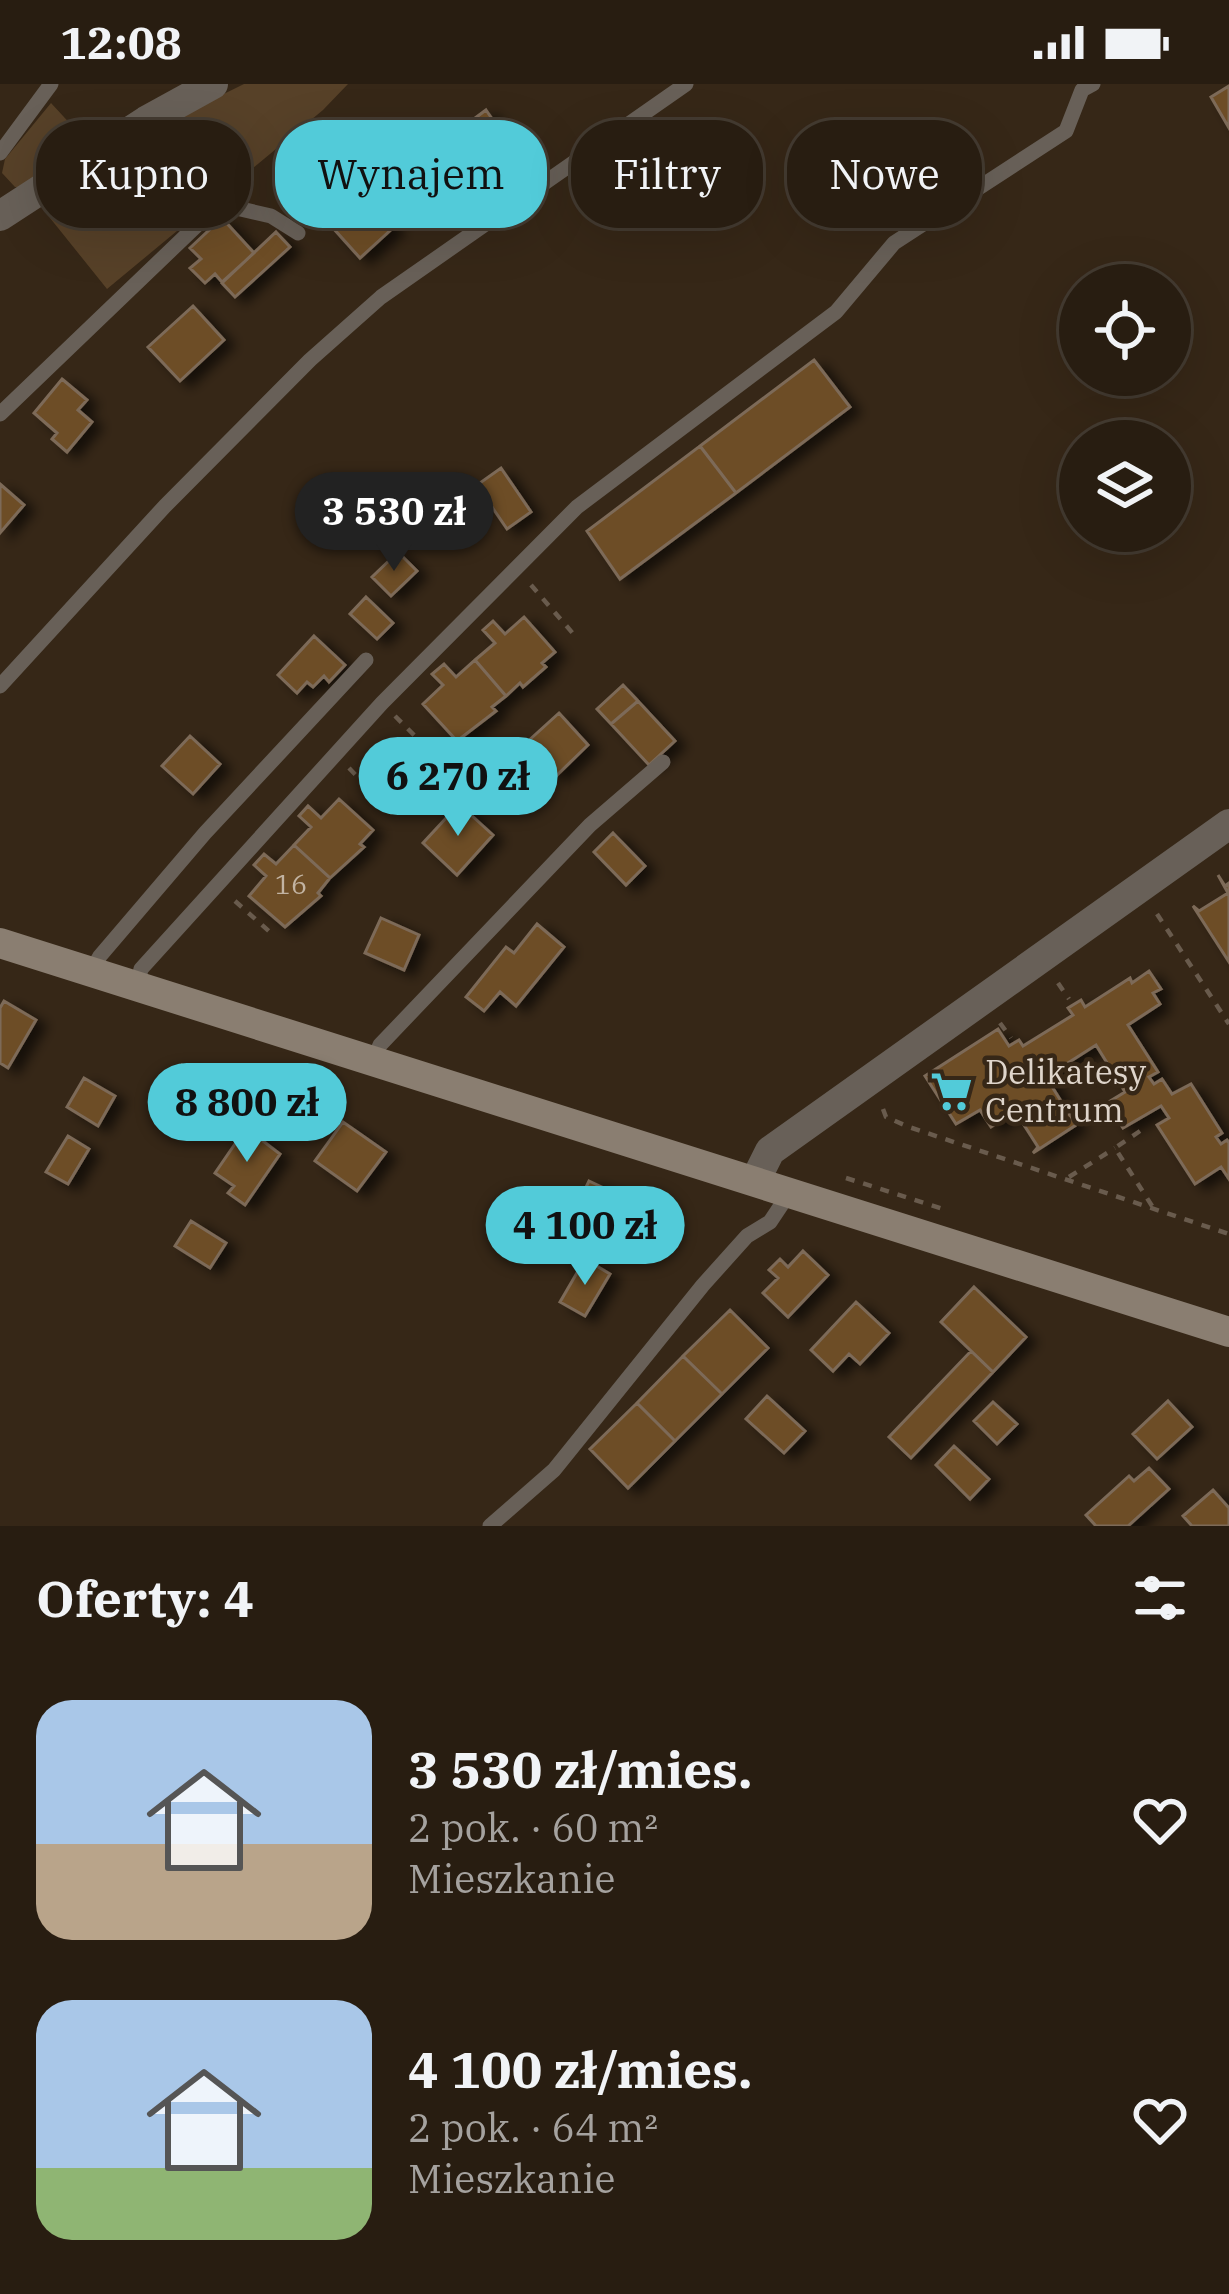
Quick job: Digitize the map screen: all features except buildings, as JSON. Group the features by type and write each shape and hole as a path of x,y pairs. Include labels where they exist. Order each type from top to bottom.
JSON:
{"street":[{"path":"0,216 146,121 213,84"},
{"path":"755,1181 770,1151 1229,824"},
{"path":"0,943 1229,1332"}],"lane":[{"path":"0,153 51,84"},
{"path":"0,686 165,506 310,360 381,297 686,84"},
{"path":"137,986 141,969 382,703 578,507 836,312 894,243 1066,131 1082,90 1093,84"},
{"path":"0,414 219,204 271,216 298,232"},
{"path":"91,973 100,956 205,833 366,660"},
{"path":"373,1061 380,1045 590,825 663,762"},
{"path":"490,1526 554,1470 703,1285 747,1236 770,1222 790,1192"}],"path":[{"path":"518,592 528,582 576,637"},
{"path":"392,712 442,763"},
{"path":"344,763 393,814"},
{"path":"1150,904 1229,1024"},
{"path":"1051,974 1069,999"},
{"path":"993,1014 1010,1038"},
{"path":"882,1101 892,1121 1229,1234"},
{"path":"1066,1179 1141,1131"},
{"path":"1115,1148 1154,1209"}],"shaded area":[{"path":"244,84 348,84 311,120 275,120 275,150 251,170 251,120 171,120"},
{"path":"51,103 67,120 37,120"},
{"path":"36,121 36,180 15,187 2,173 5,159"},
{"path":"58,228 181,228 107,289"}],"place":[{"name":"Delikatesy Centrum","path":"951,1091"}]}
